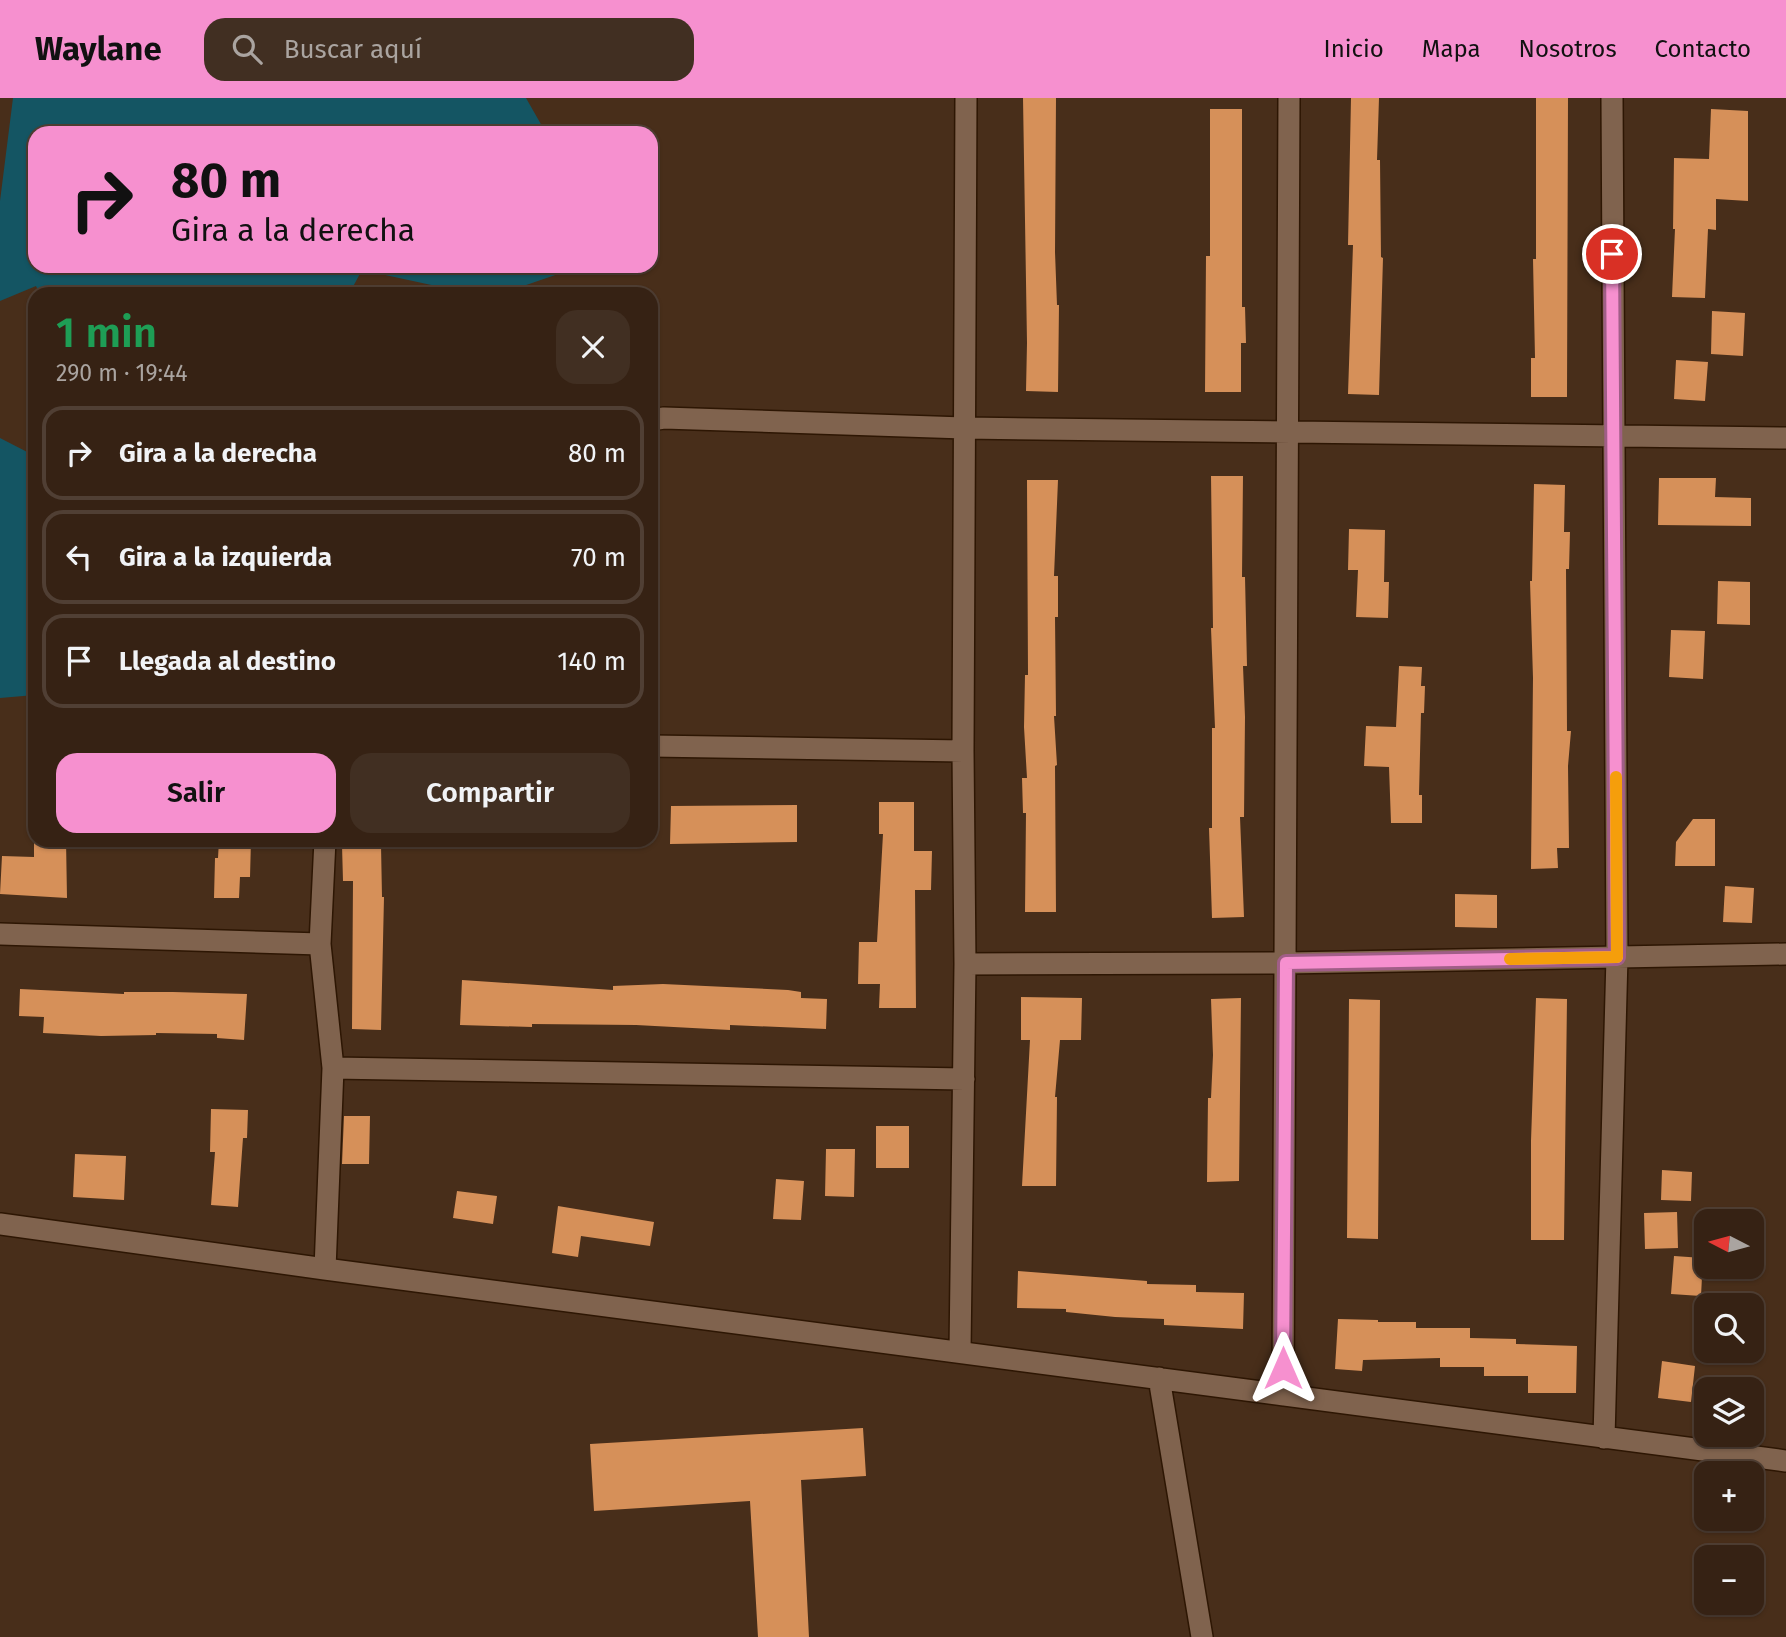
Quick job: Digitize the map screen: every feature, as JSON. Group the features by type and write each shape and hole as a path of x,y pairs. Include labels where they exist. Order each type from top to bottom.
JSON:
{"street":[{"path":"960,1351 965,964 963,751 966,98"},
{"path":"1283,1395 1289,98"},
{"path":"1604,1438 1617,957 1612,98"},
{"path":"658,419 964,428 1786,438"},
{"path":"658,746 963,751"},
{"path":"325,847 320,944 333,1068 325,1269"},
{"path":"0,934 320,944"},
{"path":"965,964 1286,963 1786,954"},
{"path":"333,1068 964,1079"},
{"path":"0,1224 1786,1461"},
{"path":"1159,1378 1202,1637"}],"water":[{"path":"13,98 526,98 542,126 28,126 28,273 360,273 353,287 36,286 28,287 0,301 0,201"},
{"path":"376,273 561,273 520,287 441,287"},
{"path":"0,438 28,452 28,696 0,698"}],"building":[{"path":"1023,98 1056,98 1058,392 1026,391"},
{"path":"1351,98 1379,98 1377,160 1380,160 1383,258 1379,395 1348,394 1353,245 1348,245"},
{"path":"1536,98 1568,98 1567,397 1531,397 1531,358 1535,358 1533,259 1536,259"},
{"path":"1210,109 1242,109 1242,307 1245,307 1246,343 1241,343 1241,392 1205,392 1206,256 1210,256"},
{"path":"1711,109 1748,111 1748,201 1716,199 1716,230 1708,229 1705,298 1672,297 1674,158 1709,159"},
{"path":"1712,311 1745,313 1743,356 1711,354"},
{"path":"1676,360 1708,362 1705,401 1674,399"},
{"path":"1211,476 1243,476 1242,577 1245,577 1247,666 1243,666 1244,817 1240,817 1244,917 1212,918 1209,828 1212,828 1212,728 1215,728 1211,628"},
{"path":"1659,478 1716,478 1715,497 1751,498 1751,526 1658,525"},
{"path":"1027,480 1058,480 1054,576 1058,576 1054,716 1057,765 1056,912 1025,912 1026,813 1023,813 1022,778 1027,778 1024,727 1025,675 1028,675"},
{"path":"1534,484 1565,485 1564,532 1570,532 1569,569 1566,569 1567,731 1571,731 1568,766 1569,848 1557,848 1558,868 1531,869 1533,678 1530,581"},
{"path":"1349,529 1385,530 1384,582 1389,582 1388,618 1356,617 1358,570 1348,570"},
{"path":"1718,581 1750,582 1750,625 1717,624"},
{"path":"1671,630 1705,631 1703,679 1669,677"},
{"path":"1399,666 1422,667 1421,686 1425,686 1424,713 1421,713 1419,795 1422,795 1422,823 1391,823 1389,767 1364,766 1366,726 1396,727"},
{"path":"879,802 914,802 914,851 932,851 931,890 915,890 916,1008 879,1008 880,984 858,984 859,942 877,942 883,834 879,834"},
{"path":"797,805 797,842 670,844 671,806"},
{"path":"1693,819 1715,819 1715,866 1675,866 1676,842"},
{"path":"34,847 66,847 67,898 0,894 2,856 34,857"},
{"path":"219,847 251,847 250,877 240,877 239,898 214,898 215,858 218,858"},
{"path":"342,847 381,847 384,897 381,1030 352,1029 353,881 343,881"},
{"path":"1725,886 1754,888 1752,923 1723,922"},
{"path":"1455,894 1497,895 1497,928 1455,927"},
{"path":"462,980 613,990 613,986 663,984 788,990 801,992 801,998 827,999 826,1029 730,1025 730,1030 636,1025 460,1025"},
{"path":"20,989 124,994 247,994 244,1040 217,1038 217,1034 101,1036 43,1033 44,1017 19,1016"},
{"path":"1021,997 1082,998 1081,1040 1060,1040 1055,1097 1056,1186 1022,1186 1030,1040 1021,1040"},
{"path":"1241,998 1239,1181 1207,1182 1208,1098 1211,1098 1213,1055 1211,999"},
{"path":"1536,998 1567,999 1564,1240 1531,1240"},
{"path":"1349,999 1380,1000 1378,1239 1347,1238"},
{"path":"211,1109 248,1110 247,1138 243,1138 238,1207 211,1205 215,1152 210,1152"},
{"path":"344,1116 370,1116 369,1164 342,1164"},
{"path":"876,1126 909,1126 909,1168 876,1168"},
{"path":"826,1149 855,1149 854,1197 825,1196"},
{"path":"75,1154 126,1156 124,1200 73,1197"},
{"path":"1662,1170 1692,1172 1691,1201 1661,1200"},
{"path":"776,1179 804,1181 801,1220 773,1219"},
{"path":"457,1191 497,1196 493,1224 453,1218"},
{"path":"558,1206 654,1222 650,1246 581,1236 578,1257 552,1253"},
{"path":"1677,1212 1678,1248 1645,1249 1644,1213"},
{"path":"1674,1256 1694,1257 1694,1279 1702,1279 1701,1293 1694,1293 1694,1296 1671,1294"},
{"path":"1018,1271 1147,1281 1147,1284 1196,1285 1196,1292 1244,1293 1243,1329 1164,1325 1164,1319 1066,1312 1066,1309 1017,1308"},
{"path":"1338,1319 1416,1322 1416,1328 1470,1328 1470,1338 1516,1339 1516,1344 1577,1346 1576,1393 1528,1393 1528,1376 1484,1376 1484,1367 1440,1367 1440,1358 1363,1360 1362,1371 1335,1369"},
{"path":"1662,1361 1695,1366 1691,1402 1658,1398"},
{"path":"863,1428 866,1476 801,1480 809,1637 758,1637 750,1501 594,1511 590,1444"}],"slow traffic":[{"path":"1510,959 1617,957 1616,777"}],"route":[{"path":"1283,1368 1286,963 1617,957 1612,254"}]}
